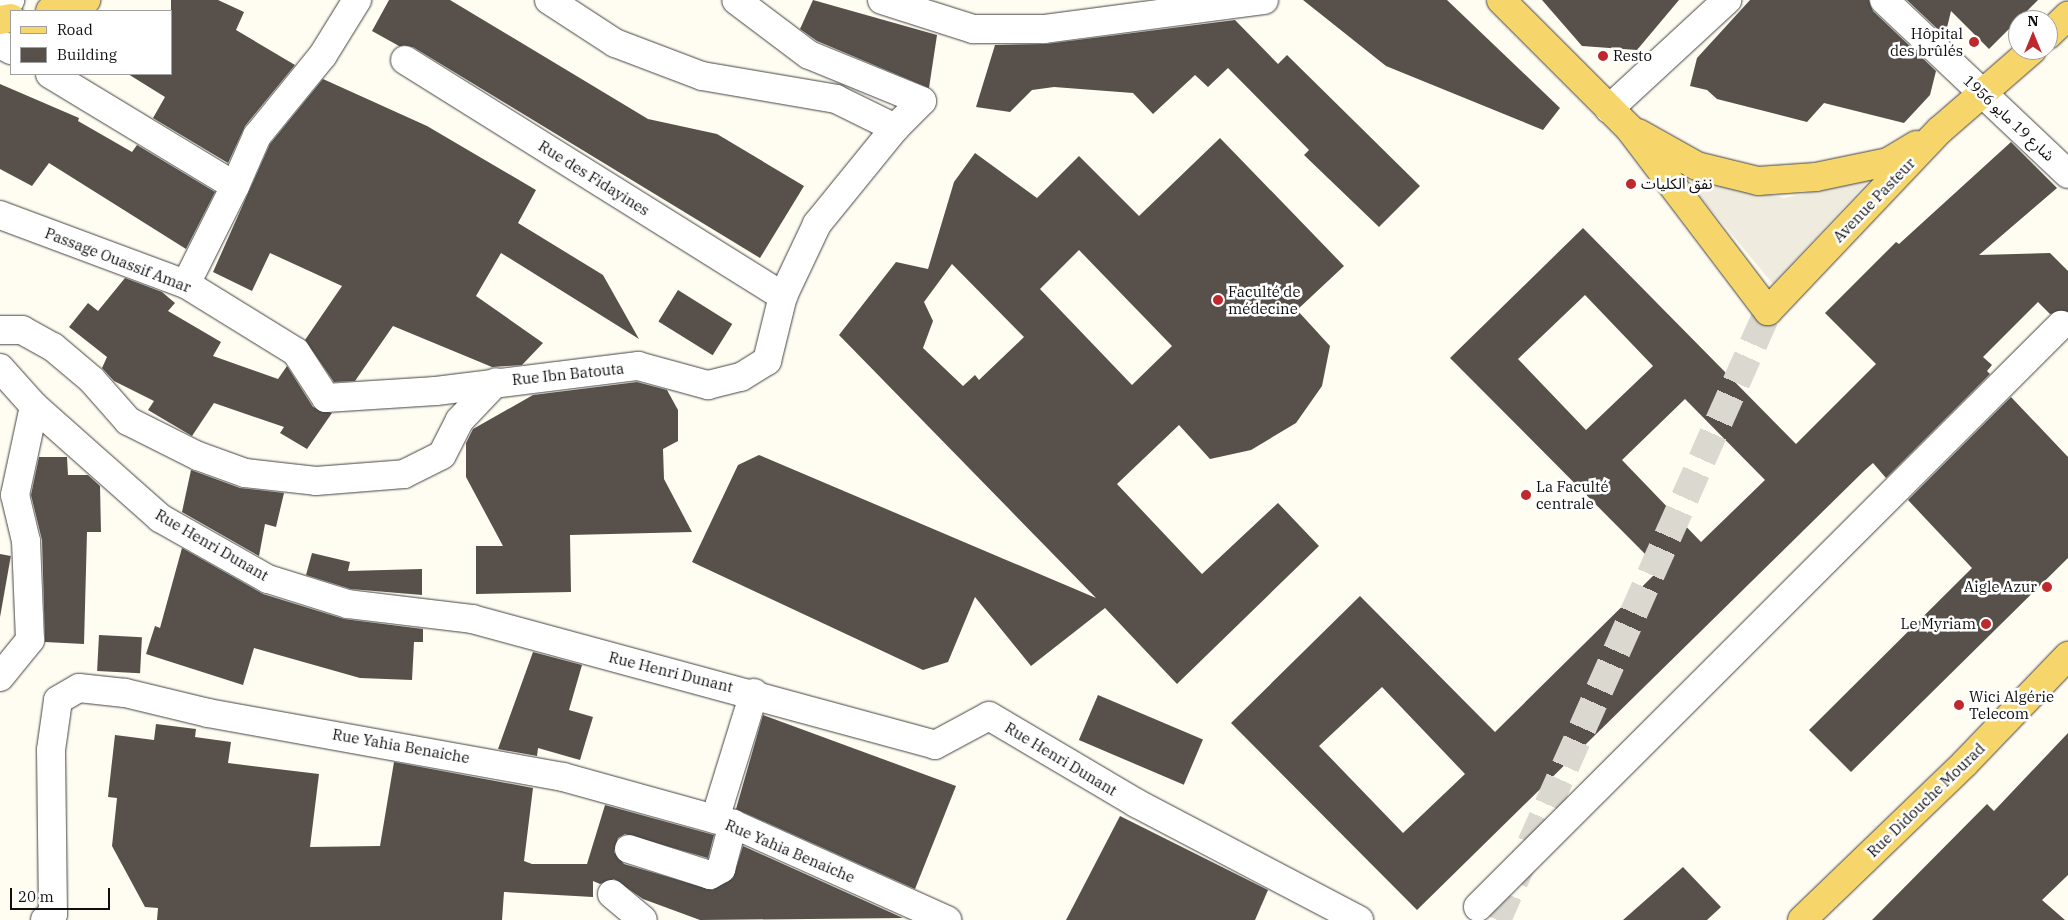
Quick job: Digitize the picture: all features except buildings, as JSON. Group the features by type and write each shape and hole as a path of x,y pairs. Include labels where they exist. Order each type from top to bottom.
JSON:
{"main road":[{"path":"53,10 86,0"},
{"path":"1501,0 1629,128 1698,166 1758,180 1816,177 1888,162 1940,130"},
{"path":"2058,26 2068,16"},
{"name":"Avenue Pasteur","path":"1629,128 1768,311 1940,130 1984,95 2021,60"},
{"name":"Rue Didouche Mourad","path":"1802,920 2068,656"}],"street":[{"path":"0,6 10,0"},
{"path":"186,284 235,186 257,136 323,55 357,0"},
{"path":"549,0 615,43 702,76 836,99 895,128"},
{"name":"Rue Ibn Batouta","path":"0,330 22,330 53,347 92,380 128,421 198,456 245,473 316,481 404,474 442,456 460,420 496,382 638,366 708,385 741,377 767,360 783,296 817,224 895,128 922,101 809,55 736,0"},
{"path":"882,0 972,29 1044,29 1264,0"},
{"path":"1609,109 1727,0"},
{"name":"شارع 19 مايو 1956","path":"1884,0 2068,174"},
{"name":"Rue des Fidayines","path":"405,60 783,296"},
{"path":"52,75 235,186"},
{"name":"Passage Ouassif Amar","path":"0,215 186,284 296,352 326,398 496,382"},
{"path":"1478,907 2061,325"},
{"name":"Rue Henri Dunant","path":"0,368 34,406 160,518 268,579 348,604 472,619 754,694 935,745 988,716 1136,803 1359,920"},
{"path":"0,677 30,640 26,540 15,495 34,406"},
{"name":"Rue Yahia Benaiche","path":"45,920 53,914 51,750 58,700 79,688 126,693 208,713 562,777 724,822 947,920"},
{"path":"629,849 710,875 721,869 724,822 754,694"},
{"path":"612,894 643,920"}],"shaded area":[{"path":"1691,176 1784,198 1869,180 1773,284 1693,188"}],"tunnel":[{"path":"1497,920 1768,311"}],"place":[{"name":"Hôpital des brûlés","path":"1974,42"},
{"name":"Resto","path":"1603,56"},
{"name":"نفق الكليات","path":"1631,184"},
{"name":"Faculté de médecine","path":"1218,300"},
{"name":"La Faculté centrale","path":"1526,495"},
{"name":"Aigle Azur","path":"2047,587"},
{"name":"Le Myriam","path":"1986,624"},
{"name":"Wici Algérie Telecom","path":"1959,705"}]}
